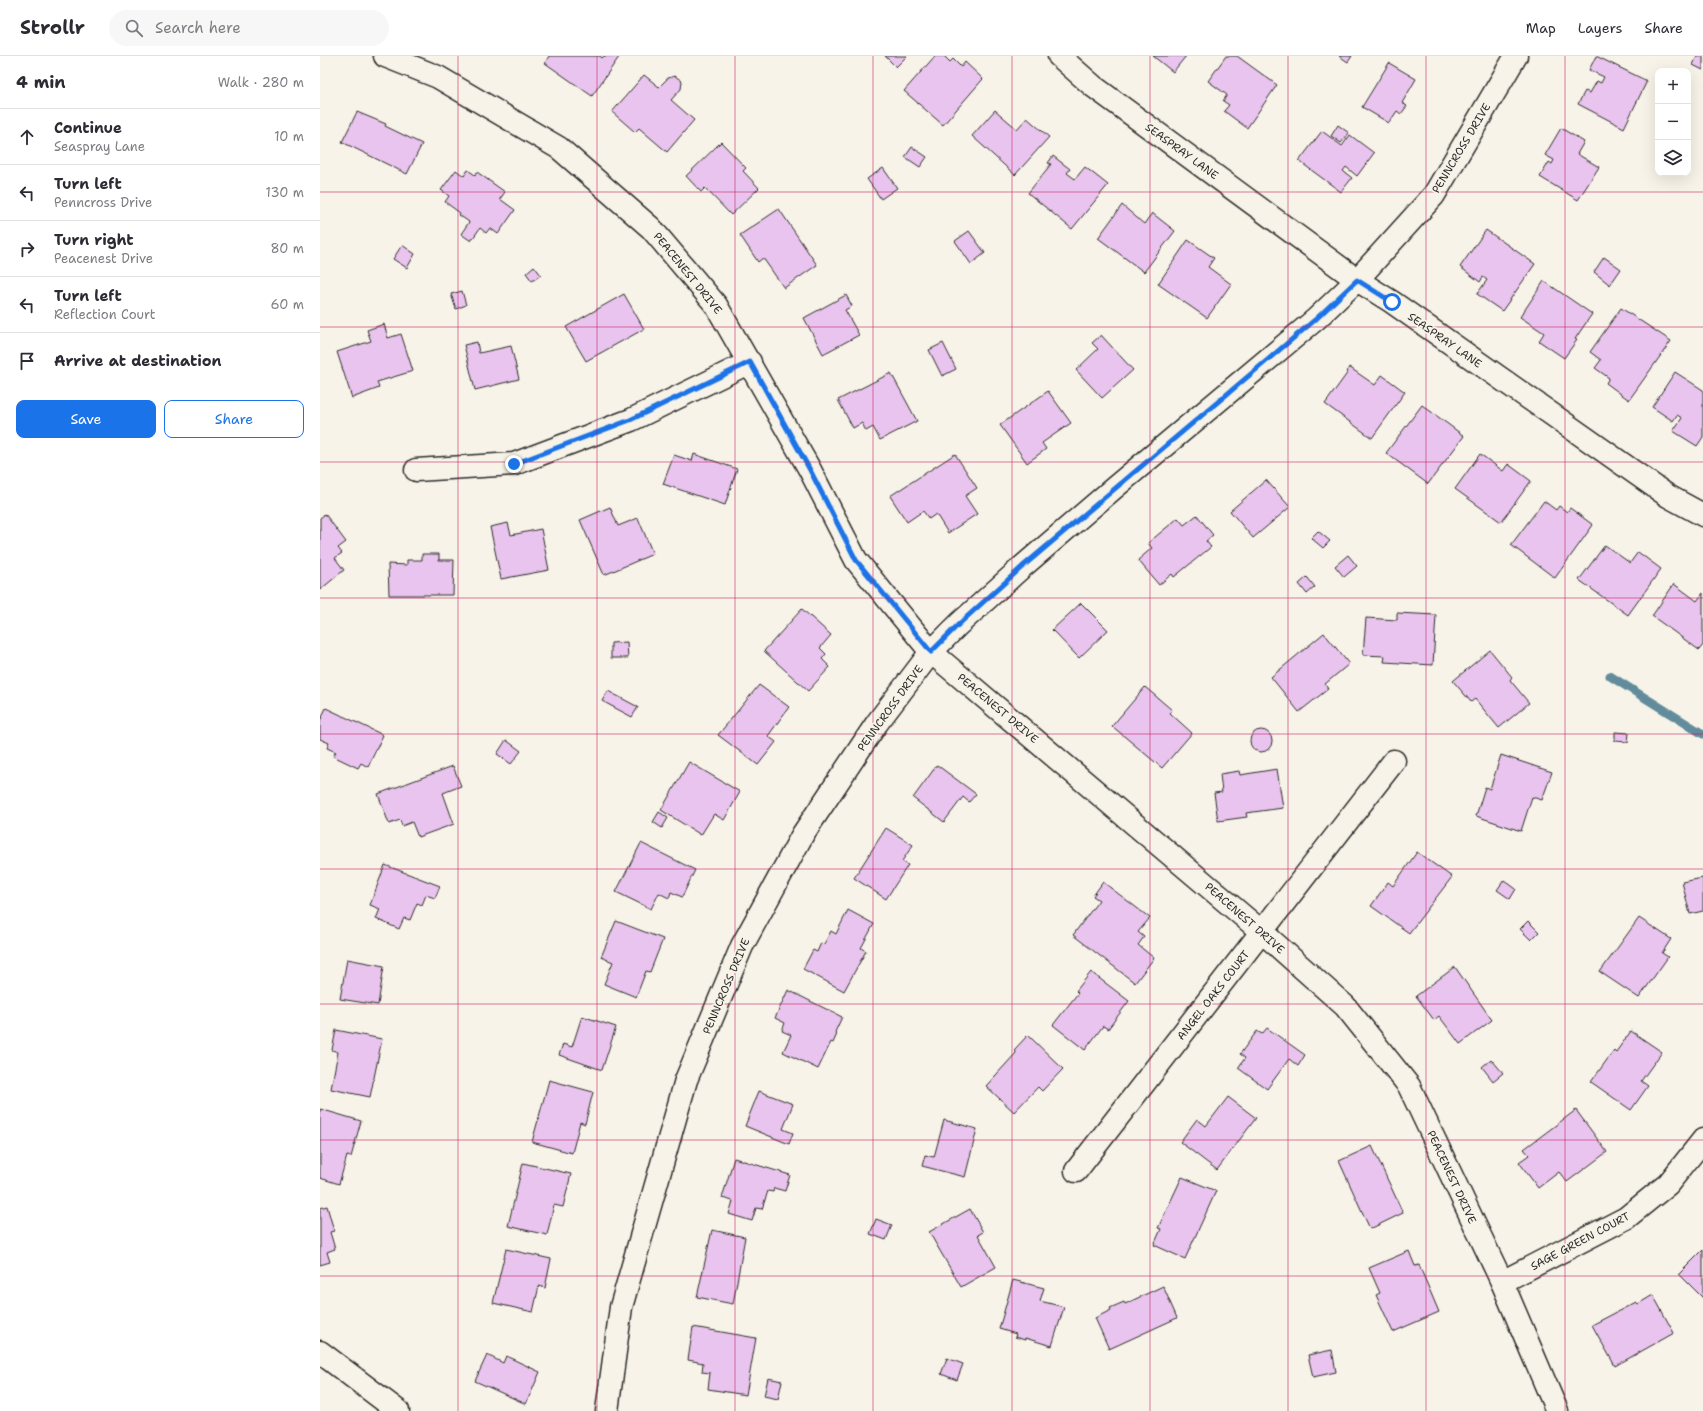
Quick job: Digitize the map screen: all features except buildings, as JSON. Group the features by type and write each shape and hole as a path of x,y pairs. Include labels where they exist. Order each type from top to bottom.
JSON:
{"street":[{"name":"PEACENEST DRIVE","path":"385,56 438,77 559,148 651,228 716,305 750,362 810,470 856,560 931,652 1262,932 1344,1006 1409,1086 1502,1282 1557,1411"},
{"name":"SEASPRAY LANE","path":"1059,56 1093,86 1357,280 1392,302 1668,496 1703,515"},
{"name":"PENNCROSS DRIVE","path":"607,1411 621,1307 684,1088 739,953 803,834 877,723 931,652 959,624 1027,562 1316,319 1357,280 1434,195 1516,56"},
{"path":"416,470 514,464 630,420 750,362"},
{"name":"ANGEL OAKS COURT","path":"1076,1171 1394,761"},
{"name":"SAGE GREEN COURT","path":"1502,1282 1626,1218 1668,1184 1703,1140"},
{"path":"320,1352 398,1411"}],"waterway":[{"path":"1610,676 1703,734"}],"route":[{"path":"514,464 630,420 750,362 810,470 856,560 931,652 959,624 1022,567 1316,319 1357,280 1392,302"}]}
